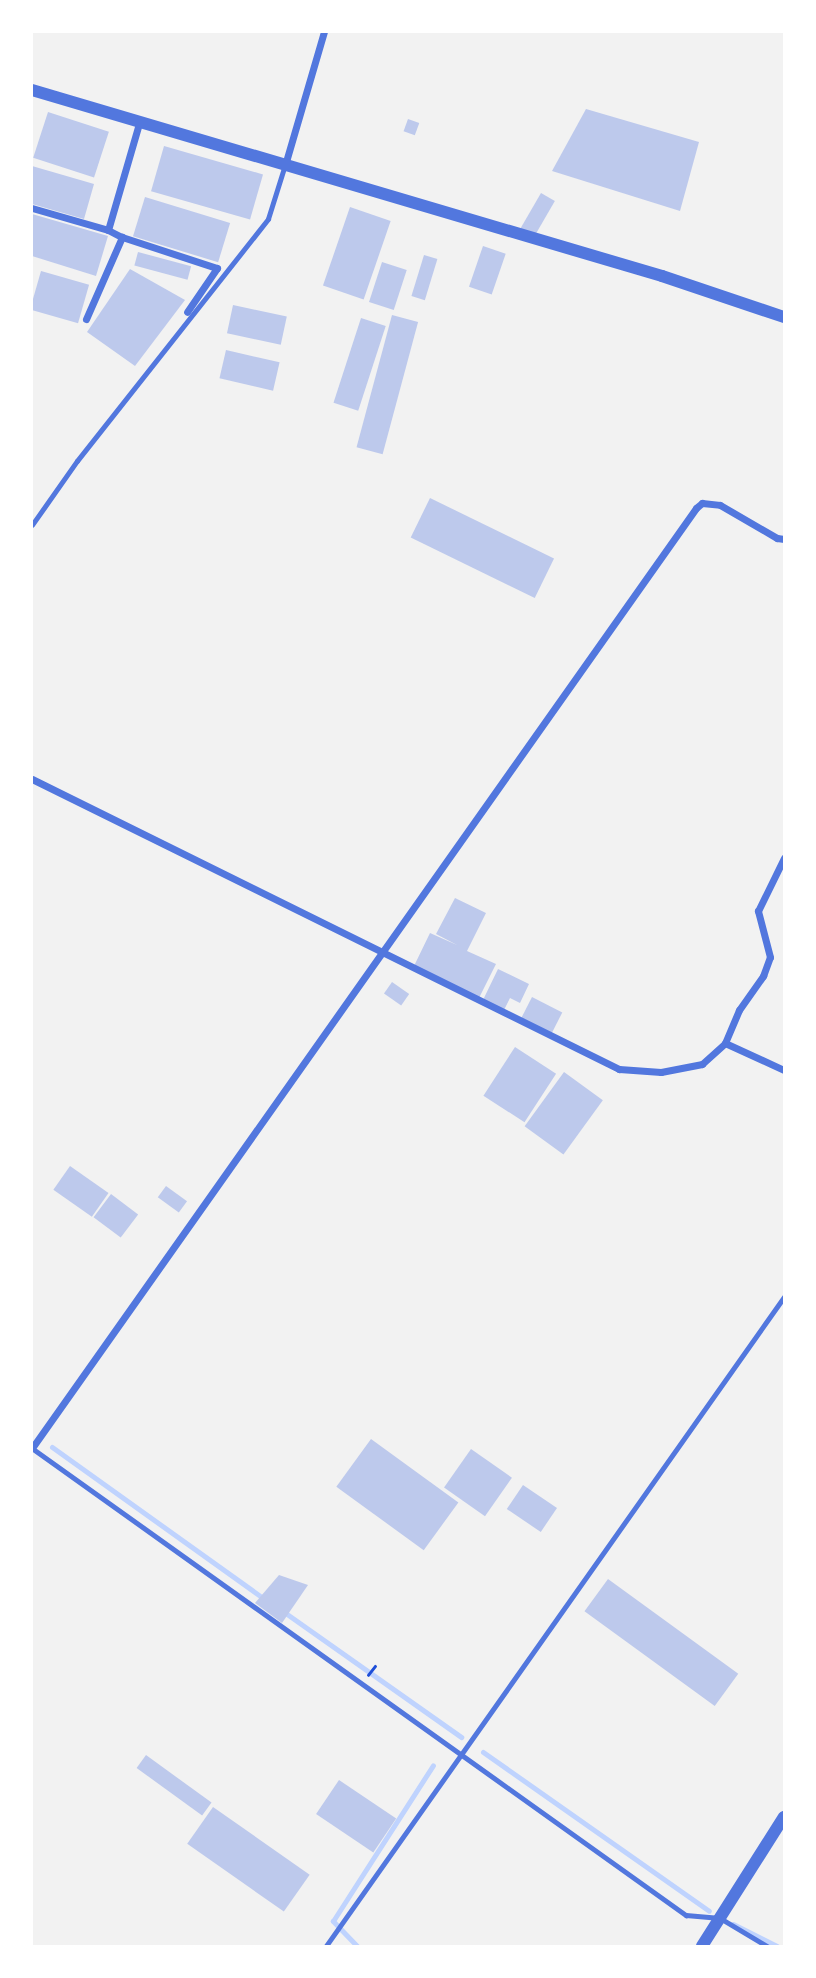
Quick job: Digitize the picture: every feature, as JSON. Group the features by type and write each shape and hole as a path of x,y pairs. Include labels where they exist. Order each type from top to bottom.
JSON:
{"street":[{"path":"284,167 324,32"},
{"path":"32,90 284,167 662,276 785,317"},
{"path":"108,230 139,122"},
{"path":"32,208 108,230 217,268 187,312"},
{"path":"86,319 122,237"},
{"path":"32,1448 379,953 696,508 702,503 720,505 777,538 785,539"},
{"path":"32,779 379,953 619,1069 660,1072 702,1064 724,1043 739,1010 763,976 769,957 758,911 785,858"},
{"path":"724,1043 785,1070"},
{"path":"702,1947 785,1818"}],"lane":[{"path":"32,525 77,461 268,219 284,167"},
{"path":"326,1947 785,1297"},
{"path":"32,1448 686,1915 720,1918 767,1947"}],"building":[{"path":"586,109 699,142 680,211 552,171"},
{"path":"48,112 109,132 94,177 33,158"},
{"path":"408,119 419,123 415,135 404,131"},
{"path":"164,146 263,174 250,220 151,191"},
{"path":"32,166 94,184 84,219 32,204"},
{"path":"541,193 555,201 534,237 520,229"},
{"path":"145,197 230,223 218,262 133,236"},
{"path":"350,207 391,221 364,299 323,285"},
{"path":"32,214 108,236 96,276 32,256"},
{"path":"483,246 506,254 492,294 469,287"},
{"path":"138,252 191,266 188,280 134,266"},
{"path":"424,255 437,259 425,300 411,296"},
{"path":"382,262 407,270 394,310 369,302"},
{"path":"130,269 185,300 135,366 87,332"},
{"path":"41,271 89,285 78,323 32,310"},
{"path":"233,305 287,316 281,345 227,333"},
{"path":"392,315 418,322 383,454 357,447"},
{"path":"361,318 386,326 358,411 333,403"},
{"path":"226,350 280,362 273,391 219,378"},
{"path":"430,498 554,558 535,598 411,538"},
{"path":"455,898 486,913 467,951 496,964 479,998 414,966 430,933 457,945 436,934"},
{"path":"498,969 529,984 520,1003 510,998 504,1010 483,1000"},
{"path":"392,982 409,994 401,1006 384,993"},
{"path":"532,997 562,1012 551,1035 521,1019"},
{"path":"515,1047 556,1074 525,1122 483,1096"},
{"path":"564,1072 603,1100 563,1154 525,1126"},
{"path":"70,1166 109,1193 92,1217 53,1190"},
{"path":"166,1186 187,1201 179,1213 158,1197"},
{"path":"111,1194 138,1214 121,1238 94,1217"},
{"path":"371,1439 458,1502 424,1550 336,1487"},
{"path":"471,1449 512,1478 485,1516 444,1488"},
{"path":"523,1485 557,1508 541,1532 507,1509"},
{"path":"279,1575 308,1585 282,1623 255,1603"},
{"path":"608,1579 738,1674 715,1706 584,1611"},
{"path":"146,1755 212,1803 202,1816 137,1768"},
{"path":"339,1780 396,1819 373,1853 316,1814"},
{"path":"213,1807 310,1875 284,1912 187,1844"}],"waterway":[{"path":"52,1447 264,1599"},
{"path":"284,1612 461,1737"},
{"path":"483,1752 709,1911"},
{"path":"357,1946 333,1921 433,1765"},
{"path":"733,1924 777,1946"}]}
